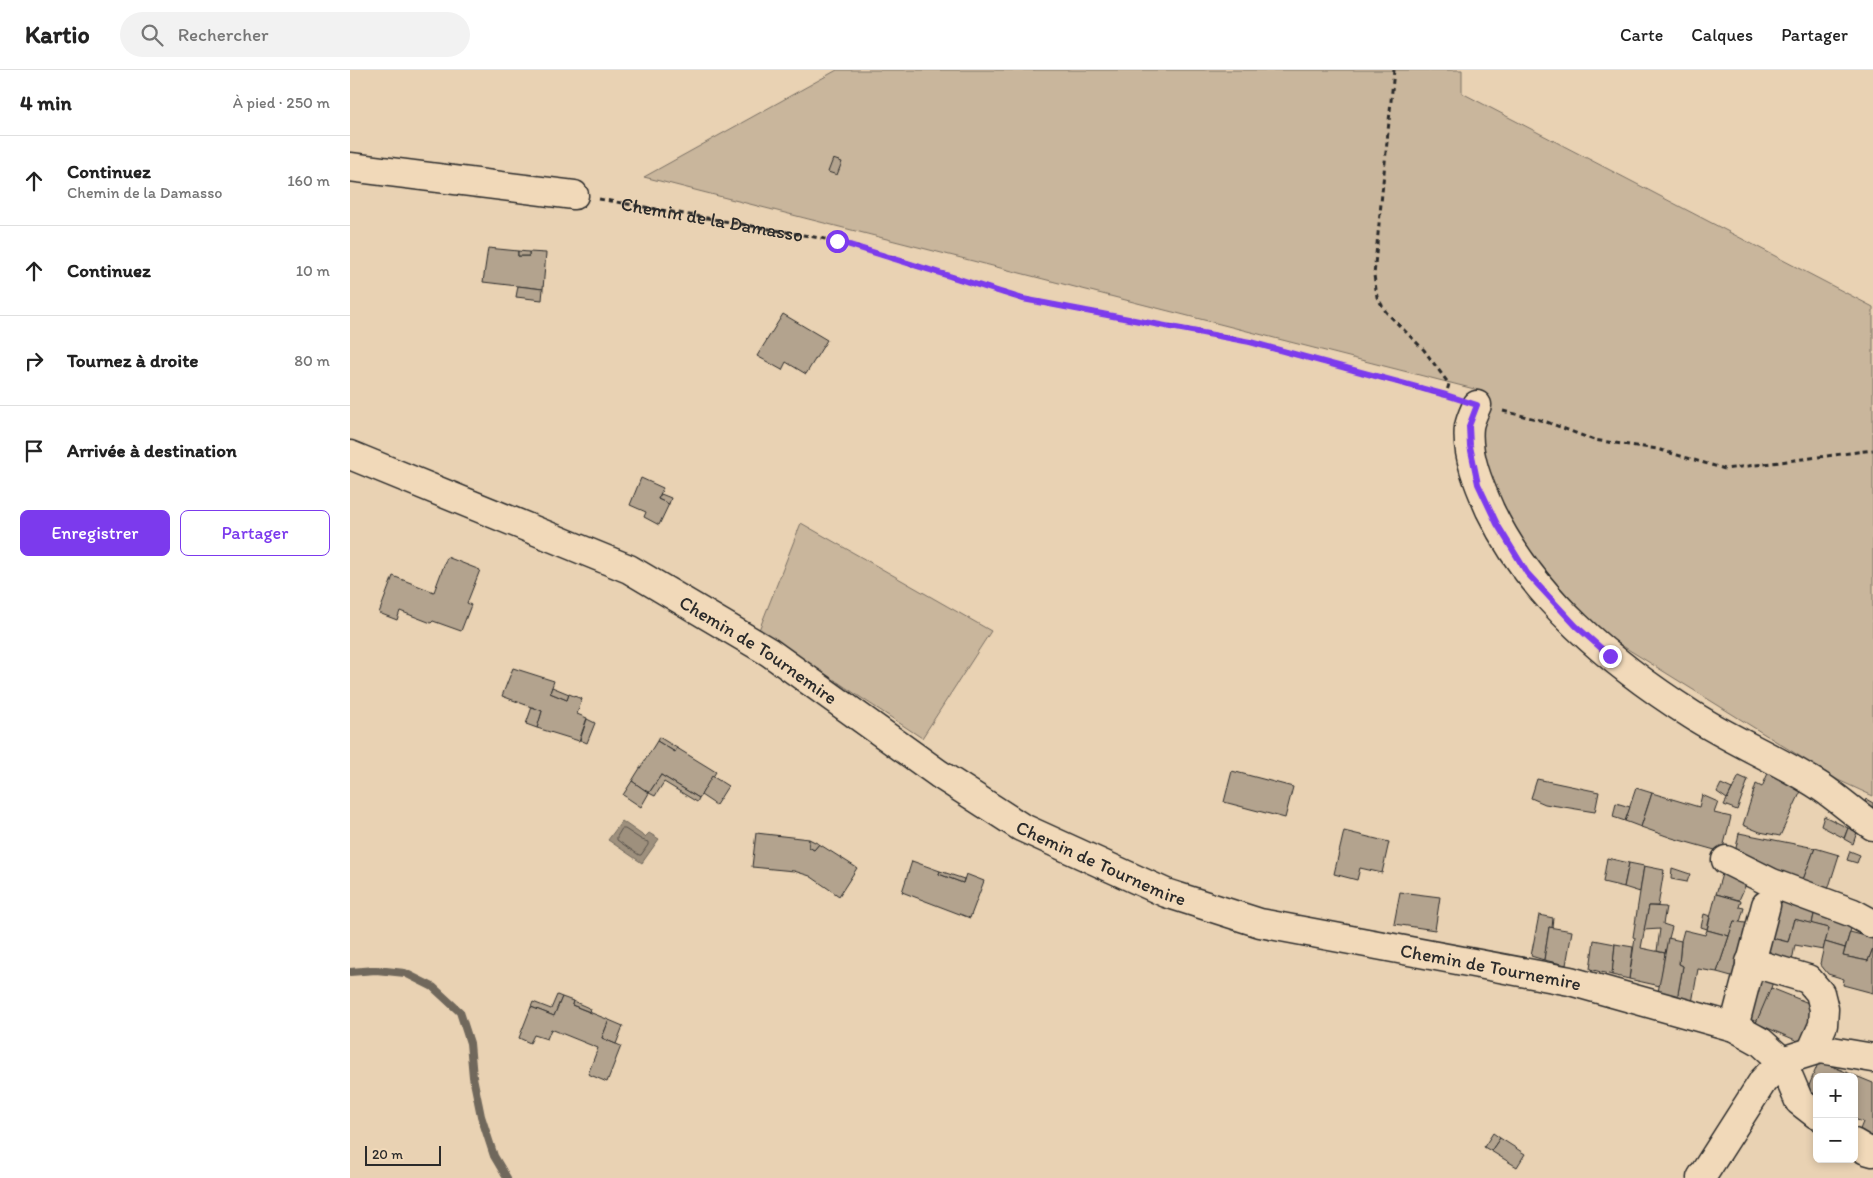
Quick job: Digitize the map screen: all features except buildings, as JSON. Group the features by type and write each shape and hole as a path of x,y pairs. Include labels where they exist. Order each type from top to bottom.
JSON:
{"street":[{"path":"350,167 574,195"},
{"path":"1477,405 1469,426 1470,446 1478,484 1497,524 1527,573 1576,626 1610,656 1693,716 1822,788 1853,813 1873,826"},
{"name":"Chemin de Tournemire","path":"350,455 629,569 769,652 939,774 1021,827 1166,893 1260,923 1570,981 1734,1027 1761,1042 1782,1062"},
{"path":"1726,860 1772,882 1853,913 1873,924"},
{"path":"1734,1027 1766,905"},
{"path":"1750,962 1808,979 1820,993 1824,1009 1823,1025 1812,1050"},
{"path":"1701,1178 1763,1081 1782,1062 1812,1050 1820,1049 1873,1058"},
{"path":"1782,1062 1799,1101 1813,1112"},
{"path":"1858,1145 1873,1152"}],"path":[{"path":"1394,70 1374,275 1377,298 1386,312 1424,350 1449,384 1446,395"},
{"name":"Chemin de la Damasso","path":"574,195 837,241 1023,299 1250,342 1477,405 1544,421 1594,440 1657,449 1725,469 1873,450"}],"shaded area":[{"path":"837,70 1462,70 1462,93 1873,307 1873,796 1838,780 1597,630 1511,531 1479,444 1482,391 644,177"},
{"path":"801,523 991,631 922,738 759,630"}],"water":[{"path":"622,821 645,837 649,833 659,839 642,863 608,840"}],"waterway":[{"path":"350,972 376,970 405,973 433,987 460,1012 470,1043 473,1077 481,1116 494,1156 507,1178"}],"route":[{"path":"837,241 1023,299 1250,342 1477,405 1469,426 1470,446 1478,484 1497,524 1527,573 1576,626 1610,656"}]}
